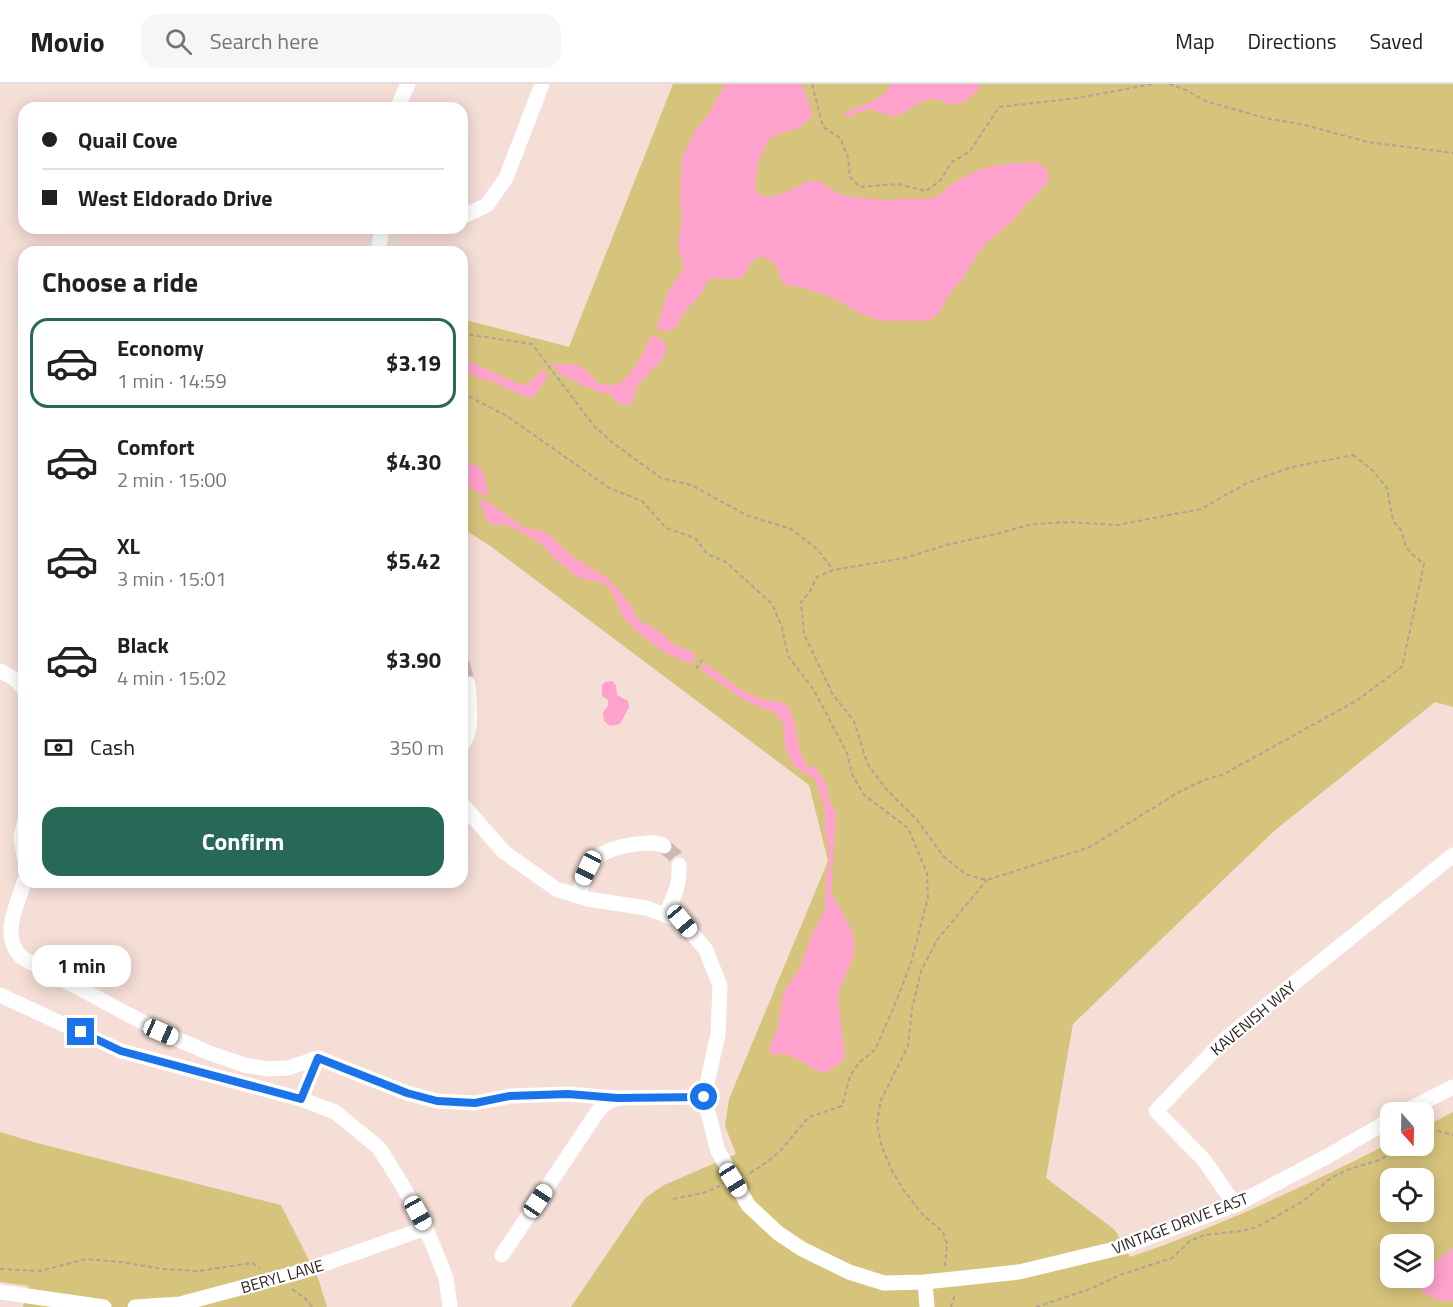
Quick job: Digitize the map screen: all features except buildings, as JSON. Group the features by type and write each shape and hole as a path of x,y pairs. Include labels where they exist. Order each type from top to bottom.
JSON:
{"street":[{"path":"400,102 408,84"},
{"path":"468,213 487,205 506,178 542,84"},
{"path":"0,671 18,683"},
{"path":"468,684 470,725 468,736"},
{"name":"VINTAGE DRIVE EAST","path":"468,811 504,852 556,888 588,899 646,908 682,921 706,950 720,986 718,1034 704,1097 718,1151 748,1205 778,1233 802,1249 849,1272 884,1283 949,1280 1019,1272 1123,1247 1235,1205 1380,1126"},
{"path":"578,896 588,868 602,853 629,845 651,843 664,846"},
{"name":"KAVENISH WAY","path":"1235,1205 1204,1160 1156,1111 1225,1039 1453,855"},
{"path":"665,915 679,883 679,865"},
{"path":"22,888 10,923 10,936 16,952 21,957 161,1032 244,1065 268,1069 288,1068 318,1058 407,1093 437,1101 475,1103 510,1096 568,1094 617,1098 704,1097"},
{"path":"0,995 121,1051 301,1099 335,1112 379,1148 426,1228 446,1278 450,1307"},
{"path":"301,1099 318,1058"},
{"path":"1424,1102 1453,1087"},
{"path":"502,1255 598,1111 606,1103 617,1098"},
{"name":"BERYL LANE","path":"135,1307 180,1304 279,1278 426,1228"},
{"path":"925,1282 927,1307"},
{"path":"0,1292 104,1307"}],"path":[{"path":"812,84 823,127 840,138 848,157 850,177 860,187 898,184 926,191 940,182 951,163 970,151 999,107 1078,98 1153,84"},
{"path":"1169,84 1186,90 1205,102 1265,118 1301,124 1368,142 1453,153"},
{"path":"468,336 532,344 594,426 661,478 691,485 746,515 791,529 817,549 833,570"},
{"path":"468,396 507,416 609,488 642,501 666,528 695,538 707,554 726,562 772,604 782,627 788,656 814,690 847,753 852,774 864,795 908,828 927,873 928,897 911,963 875,1050 860,1063 850,1076 842,1106 809,1116 767,1162 746,1176 703,1193 673,1199"},
{"path":"951,1307 955,1295 945,1266 947,1244 943,1232 922,1214 903,1190 881,1144 878,1124 881,1100 909,1046 912,1009 921,971 937,940 987,880 1090,847 1179,792 1204,780 1222,775 1356,701 1402,667 1424,564 1406,547 1401,530 1393,520 1387,488 1372,470 1353,455 1281,471 1247,483 1201,508 1117,525 1072,522 1032,524 1000,534 946,545 905,558 833,570 817,577 809,593 801,602 804,634 833,694 854,721 867,762 887,790 917,820 943,856 968,875 987,880"},
{"path":"696,669 702,660"},
{"path":"1434,1133 1438,1131 1453,1136"},
{"path":"1036,1307 1172,1258 1190,1241 1204,1235 1241,1231 1269,1221 1302,1202 1330,1178 1387,1156"},
{"path":"0,1269 40,1270 86,1259 162,1269 198,1271 252,1263 279,1278 305,1298 312,1307"}],"shaded area":[{"path":"673,84 1453,84 1453,707 1435,702 1274,831 1073,1024 1046,1178 1115,1230 1130,1257 1262,1204 1380,1148 1380,1156 1434,1156 1434,1122 1453,1112 1453,1307 571,1307 645,1198 664,1185 736,1154 725,1126 729,1099 828,861 809,785 489,545 468,532 468,321 569,347"},
{"path":"725,84 802,84 813,116 797,129 770,138 758,161 755,186 759,195 772,197 808,181 821,182 839,194 854,197 881,200 934,198 960,179 977,171 993,166 1034,162 1045,167 1049,176 1048,183 1024,206 1014,220 988,241 964,277 949,294 940,312 929,321 882,321 857,312 834,298 800,287 784,285 774,263 759,257 749,264 744,276 737,279 711,278 677,326 669,331 657,328 667,293 684,268 678,247 682,219 680,195 682,158 696,129 709,114"},
{"path":"891,84 981,85 964,102 955,104 930,99 896,115 882,114 871,108 847,117 843,114 877,99 888,90"},
{"path":"652,335 665,341 666,351 662,360 637,386 630,405 619,404 609,393 597,392 593,388 581,386 576,381 561,375 552,363 566,365 574,363 588,372 599,384 614,385 620,383 631,372"},
{"path":"468,361 521,385 534,379 543,369 548,376 534,397 528,397 468,374"},
{"path":"468,462 482,468 489,496 478,493 468,486"},
{"path":"479,500 490,502 525,527 544,531 572,556 609,579 632,607 639,621 656,629 676,646 693,652 696,656 692,664 665,653 640,634 624,618 610,588 600,581 581,579 557,561 540,543 508,525 490,523 486,519"},
{"path":"707,664 748,694 787,706 792,715 808,768 815,766 827,786 829,800 836,813 831,892 851,929 855,944 838,1001 845,1057 840,1064 824,1073 793,1057 772,1055 769,1047 778,1029 783,994 801,966 812,934 825,910 829,852 825,809 815,779 794,766 785,747 783,723 775,713 744,700 703,671 701,667"},
{"path":"612,681 616,685 617,695 628,701 629,707 620,724 610,726 604,721 603,712 608,706 608,700 602,696 602,685"},
{"path":"0,1132 281,1205 318,1278 327,1307 23,1307 29,1286 0,1282"},
{"path":"1453,1248 1453,1301 1435,1299 1422,1292 1421,1288 1434,1288 1434,1263"}],"tunnel":[{"path":"664,846 675,856 679,865"}],"route":[{"path":"81,1032 121,1051 301,1099 318,1058 407,1093 437,1101 475,1103 510,1096 568,1094 617,1098 704,1097"}]}
